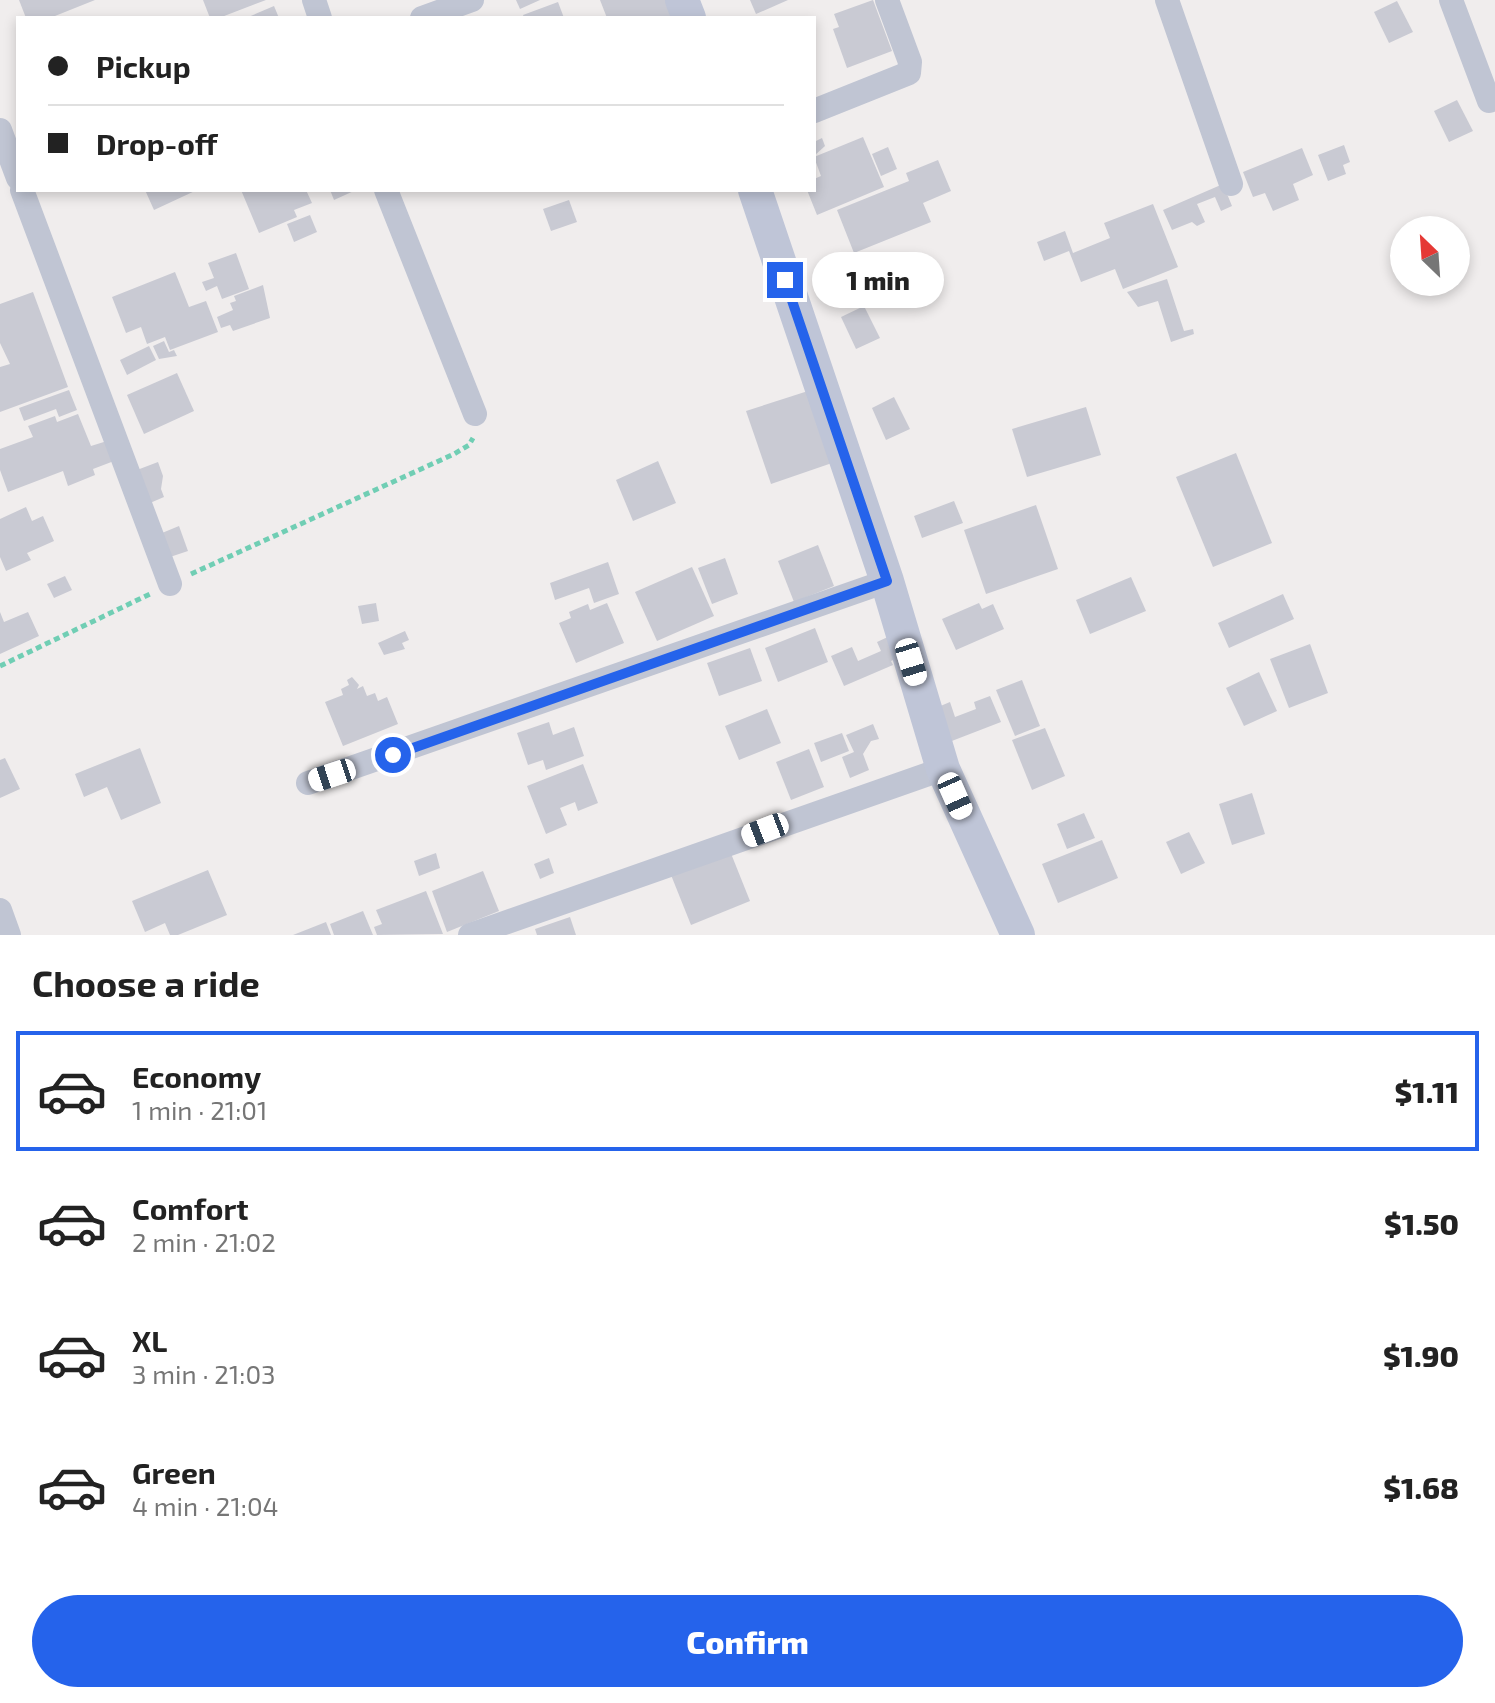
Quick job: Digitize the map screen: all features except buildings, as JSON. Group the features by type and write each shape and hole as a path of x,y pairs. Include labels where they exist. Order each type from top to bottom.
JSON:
{"street":[{"path":"428,16 472,0"},
{"path":"816,110 909,73 910,62 887,0"},
{"path":"1167,0 1231,184"},
{"path":"1451,0 1489,101"},
{"path":"0,130 16,173"},
{"path":"23,192 170,584"},
{"path":"387,192 475,414"},
{"path":"756,192 887,581 943,769 1018,935"},
{"path":"308,783 887,581"},
{"path":"470,935 943,769"},
{"path":"0,910 9,935"}],"path":[{"path":"0,666 454,454 469,445 476,431 475,414"}],"route":[{"path":"393,755 887,581 785,280"}]}
